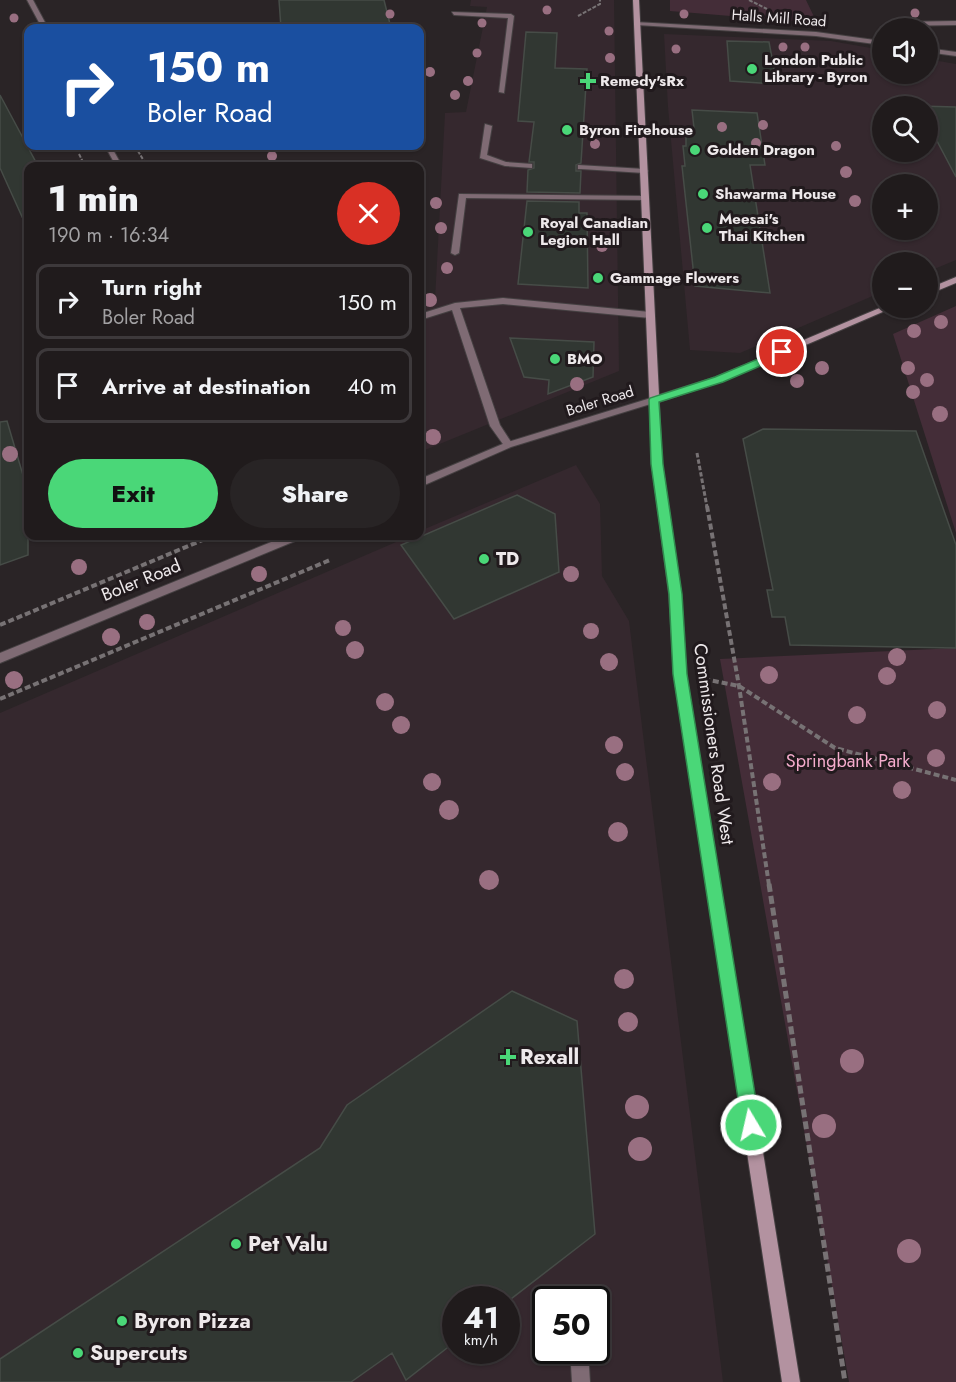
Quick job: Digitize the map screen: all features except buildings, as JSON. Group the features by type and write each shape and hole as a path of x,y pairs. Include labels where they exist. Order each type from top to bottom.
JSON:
{"main road":[{"name":"Commissioners Road West","path":"636,0 657,464 675,594 680,674 791,1382"},
{"path":"938,287 956,280"},
{"name":"Boler Road","path":"654,400 719,379 872,315"}],"street":[{"path":"30,0 43,24"},
{"path":"454,13 511,16 502,92"},
{"name":"Halls Mill Road","path":"637,22 816,33 872,41"},
{"path":"938,23 956,23"},
{"path":"938,52 956,54"},
{"path":"488,126 483,156 505,164 529,166"},
{"path":"581,168 644,171"},
{"path":"455,253 462,196 645,198"},
{"path":"424,316 455,306 503,302 650,315"},
{"path":"455,306 495,426 508,446"},
{"name":"Boler Road","path":"424,481 508,446 654,400"},
{"name":"Boler Road","path":"0,658 286,540"},
{"path":"580,1364 581,1382"}],"path":[{"path":"578,16 600,4 600,0"},
{"path":"79,154 83,162"},
{"path":"697,453 739,686 845,1382"},
{"path":"0,626 203,540"},
{"path":"0,699 330,560"},
{"path":"680,674 739,686 835,748 956,780"}],"shaded area":[{"path":"471,0 614,0 619,371 424,450 424,303 435,300 445,113 466,112 487,7 470,6"},
{"path":"664,34 831,41 872,48 872,84 938,84 938,61 956,64 956,260 938,267 938,252 872,252 872,296 740,353 690,350 668,107"},
{"path":"576,465 600,504 602,576 629,621 723,1382 0,1382 0,713 401,540 424,540 424,529"}],"green space":[{"path":"670,0 806,0 817,23 670,11"},
{"path":"956,306 956,533 893,334 929,318 938,318 938,314"},
{"name":"Springbank Park","path":"956,648 956,1382 849,1382 720,659"}],"place":[{"name":"London Public Library - Byron","path":"752,69"},
{"name":"Remedy'sRx","path":"588,81"},
{"name":"Byron Firehouse","path":"567,130"},
{"name":"Golden Dragon","path":"695,150"},
{"name":"Shawarma House","path":"703,194"},
{"name":"Meesai's Thai Kitchen","path":"707,228"},
{"name":"Royal Canadian Legion Hall","path":"528,232"},
{"name":"Gammage Flowers","path":"598,278"},
{"name":"BMO","path":"555,359"},
{"name":"TD","path":"484,559"},
{"name":"Rexall","path":"508,1057"},
{"name":"Pet Valu","path":"236,1244"},
{"name":"Byron Pizza","path":"122,1321"},
{"name":"Supercuts","path":"78,1353"}],"route":[{"path":"751,1125 680,674 675,594 657,464 654,400 719,379 782,352"}]}
